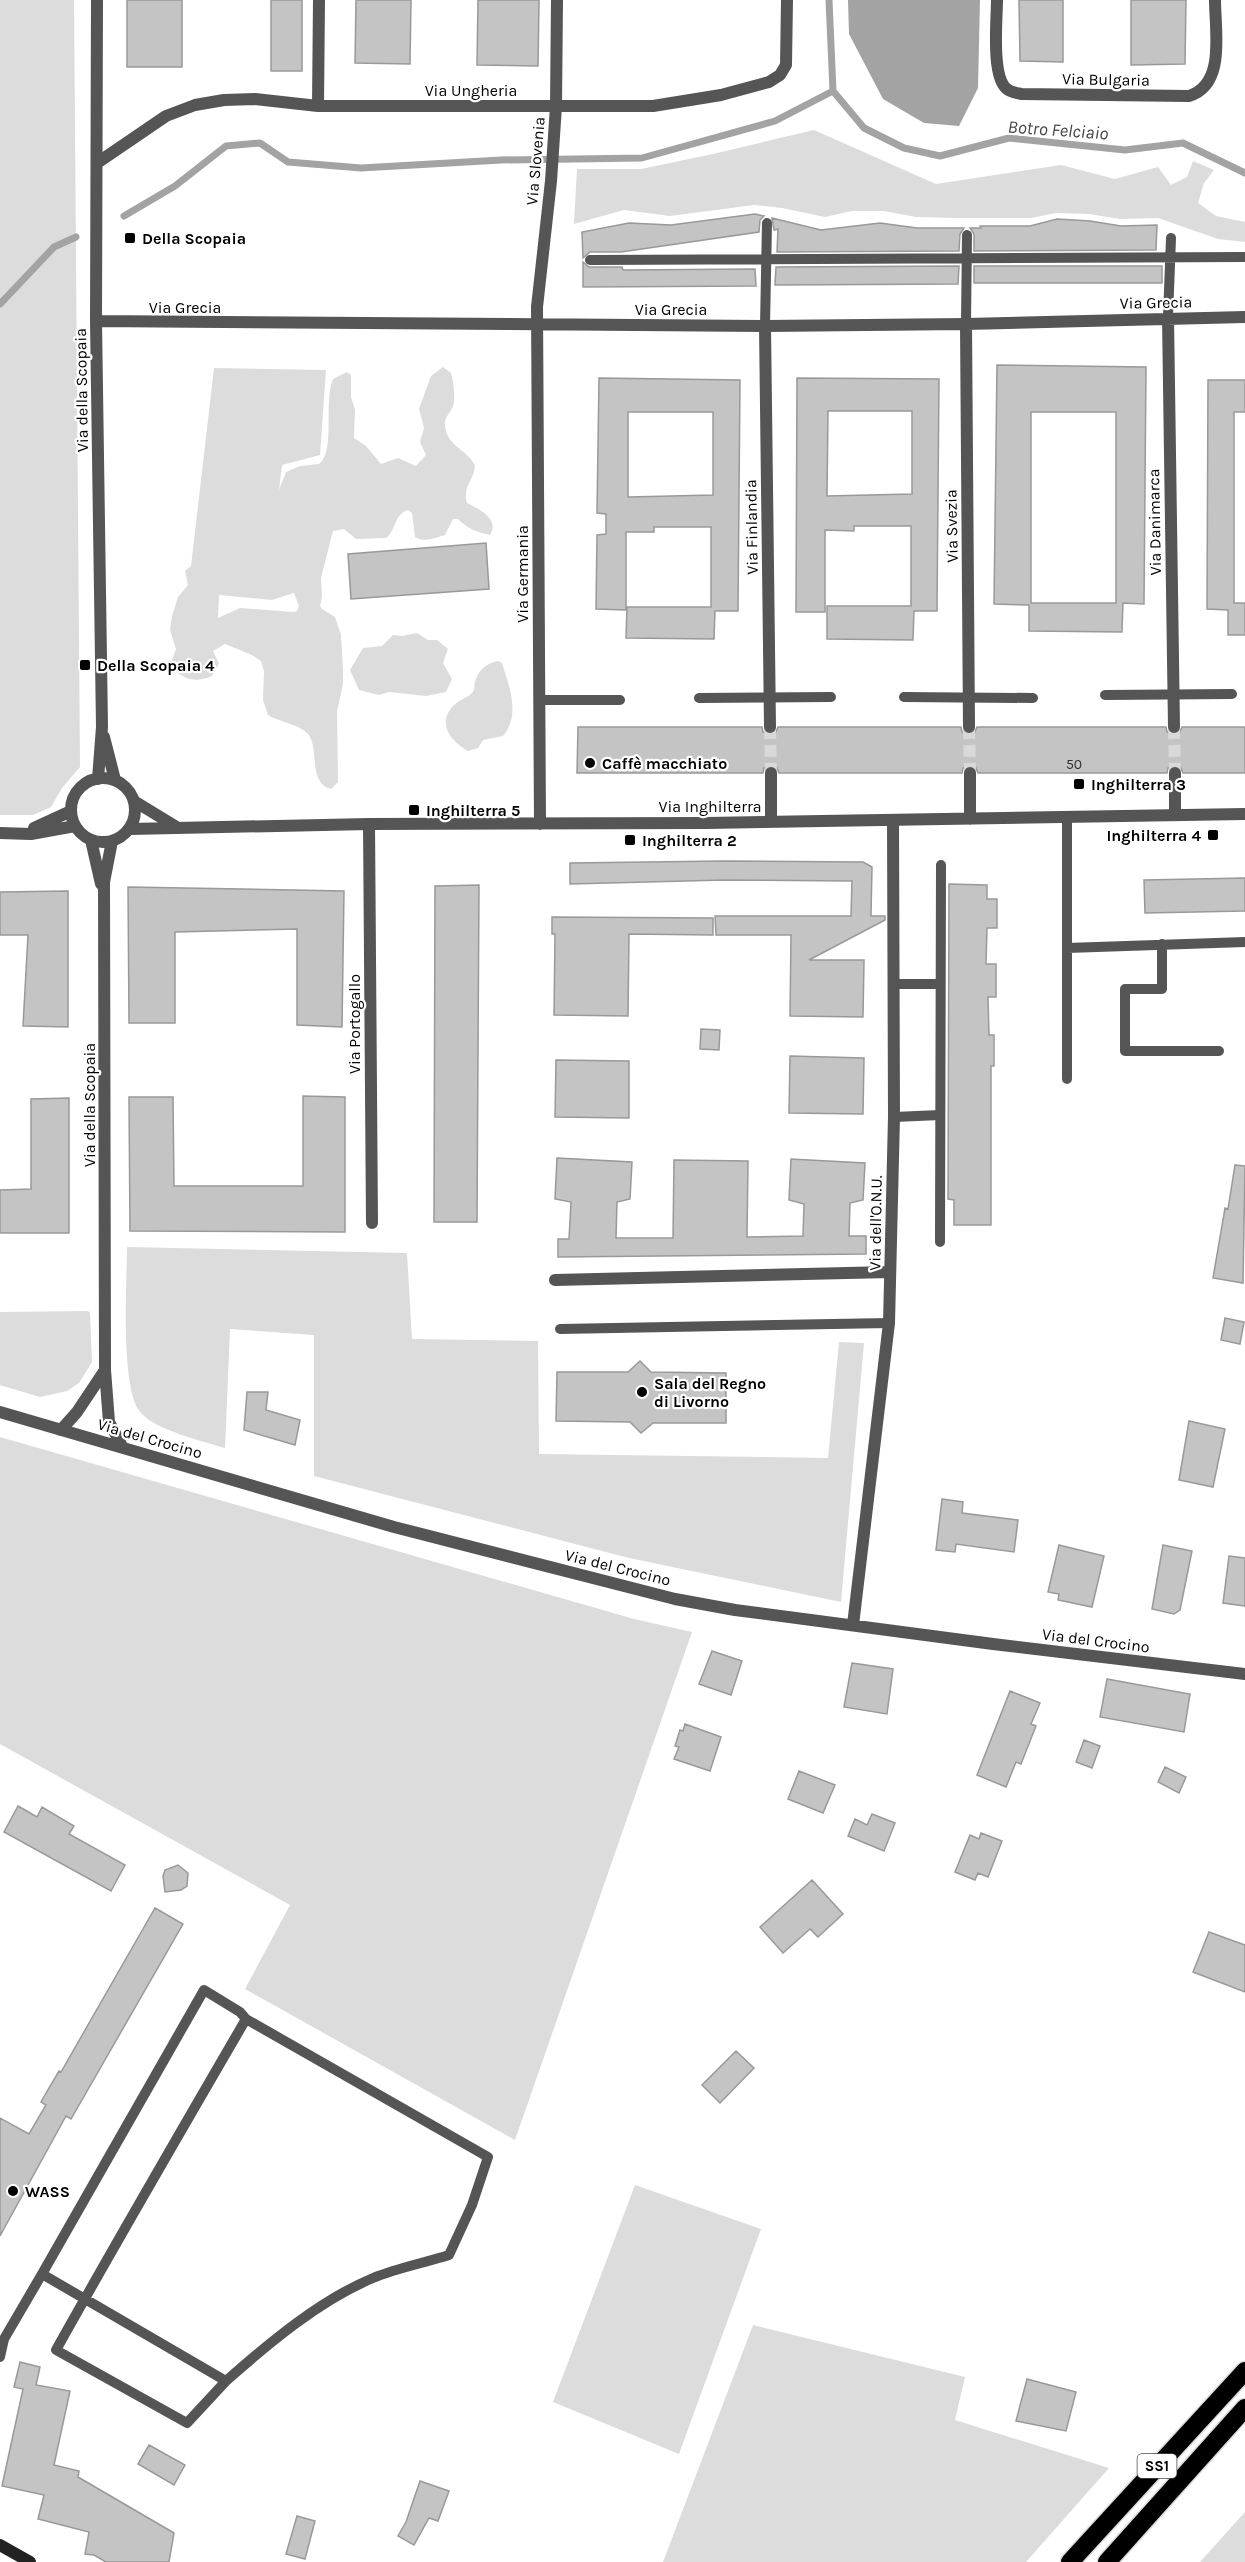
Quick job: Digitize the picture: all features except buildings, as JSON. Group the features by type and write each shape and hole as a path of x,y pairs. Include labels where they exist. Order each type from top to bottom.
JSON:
{"highway":[{"name":"SS1","path":"1070,2562 1245,2371"},
{"name":"SS1","path":"1107,2562 1245,2408"}],"main road":[{"path":"0,2545 30,2562"}],"street":[{"name":"Via della Scopaia","path":"97,0 96,321 102,727 98,778"},
{"path":"318,106 319,0"},
{"name":"Via Slovenia","path":"537,325 555,124 557,0"},
{"name":"Via Ungheria","path":"97,163 166,116 195,105 224,100 255,99 318,106 653,106 721,95 769,82 780,75 786,65 787,0"},
{"name":"Via Bulgaria","path":"997,0 999,79 1007,90 1021,94 1179,96 1200,93 1207,86 1215,70 1215,0"},
{"name":"Via Grecia","path":"96,321 765,326 966,324 1245,316"},
{"name":"Via Danimarca","path":"1168,317 1174,727"},
{"name":"Via Svezia","path":"966,324 969,727"},
{"name":"Via Germania","path":"537,325 540,824"},
{"name":"Via Finlandia","path":"765,326 770,727"},
{"path":"102,727 115,780"},
{"path":"771,773 771,822"},
{"path":"970,773 970,819"},
{"path":"1175,773 1175,815"},
{"path":"98,778 115,780 127,788 134,801 136,810 130,828 122,836 112,841 92,840 75,826 71,811 76,793 89,781 98,778"},
{"path":"134,801 175,826"},
{"path":"22,832 71,811"},
{"name":"Via Inghilterra","path":"130,828 771,822 1245,814"},
{"name":"Via dell'O.N.U.","path":"853,1625 889,1323 894,1117 892,820"},
{"name":"Via Portogallo","path":"369,824 372,1223"},
{"path":"0,833 31,834 75,826"},
{"path":"92,840 104,896"},
{"name":"Via della Scopaia","path":"112,841 104,882 105,1370 109,1422 123,1448"},
{"path":"555,1280 890,1272"},
{"path":"62,1430 105,1370"},
{"name":"Via del Crocino","path":"0,1412 394,1527 667,1597 735,1610 1245,1674"}],"lane":[{"path":"765,326 767,223"},
{"path":"966,324 968,235"},
{"path":"1168,317 1172,238"},
{"path":"590,260 1245,256"},
{"path":"1105,695 1232,693"},
{"path":"699,698 831,697"},
{"path":"904,697 1033,698"},
{"path":"539,700 621,700"},
{"path":"1067,817 1067,1079"},
{"path":"940,1242 941,865"},
{"path":"1067,948 1245,942"},
{"path":"1162,944 1162,989 1125,989 1125,1051 1219,1051"},
{"path":"893,984 940,984"},
{"path":"894,1117 940,1115"},
{"path":"560,1329 889,1323"},
{"path":"0,2357 4,2339 204,1990 240,2012 246,2019 488,2157 472,2205 448,2255 373,2278 319,2308 268,2344 226,2381 187,2423 56,2350 246,2019"},
{"path":"42,2274 226,2381"}],"shaded area":[{"path":"0,0 74,0 80,767 62,788 51,807 33,815 0,815"},
{"path":"848,0 980,0 978,88 959,126 924,123 883,99 849,34"},
{"path":"814,130 936,184 1061,165 1115,179 1158,167 1171,185 1187,177 1193,161 1214,170 1204,183 1198,203 1216,216 1245,222 1245,242 1218,239 1158,218 1120,219 1089,214 1056,213 1031,218 955,218 916,217 884,211 852,211 825,217 754,205 670,216 624,210 574,224 577,169 641,169"},
{"path":"443,367 451,373 454,398 453,406 445,420 446,431 451,441 469,456 475,466 466,492 467,503 487,515 492,529 490,535 485,534 469,528 458,519 453,519 445,535 422,540 415,537 412,513 408,510 400,515 386,538 356,539 344,529 333,531 321,578 320,606 335,617 341,635 343,684 337,711 338,782 331,789 324,785 316,772 313,748 308,734 300,728 268,715 263,700 264,671 261,661 225,644 213,651 219,664 212,676 190,679 172,668 171,663 176,649 170,630 178,597 188,585 185,571 191,566 214,368 326,370 320,455 282,465 279,490 286,472 300,466 319,464 324,458 328,437 330,389 333,379 347,372 351,375 351,397 355,410 354,438 366,446 381,464 398,458 416,466 426,455 420,442 424,428 419,409 431,376","holes":["294,593 299,606 297,611 293,612 240,608 218,618 219,595 272,600"]},
{"path":"417,633 428,640 437,640 448,649 443,663 452,679 446,692 426,696 389,692 379,695 359,690 350,670 363,648 382,646 393,635"},
{"path":"498,661 502,663 512,700 508,728 503,736 483,740 478,748 468,751 451,737 446,719 454,705 473,692 476,678 481,671 490,663"},
{"path":"127,1247 407,1253 412,1339 538,1341 539,1454 828,1458 839,1342 864,1343 841,1602 629,1558 314,1476 314,1335 230,1329 225,1448 156,1424 140,1412 130,1381 126,1333"},
{"path":"88,1311 90,1313 92,1362 79,1383 67,1391 40,1397 0,1385 0,1312"},
{"path":"0,1437 634,1619 692,1632 515,2140 245,1989 290,1905 0,1744"},
{"path":"635,2185 761,2229 679,2454 553,2402"},
{"path":"753,2325 965,2377 955,2420 1109,2468 1026,2562 663,2562"},
{"path":"1245,2512 1245,2562 1200,2562"}],"waterway":[{"name":"Botro Felciaio","path":"829,0 833,91 864,128 904,148 940,156 1009,138 1125,150 1183,143 1245,173"},
{"path":"124,216 175,186 226,146 260,143 288,162 361,168 501,160 642,158 775,121 833,91"},
{"path":"0,304 54,247 76,237"}],"tunnel":[{"path":"770,727 771,773"},
{"path":"969,727 970,773"},
{"path":"1174,727 1175,773"}],"place":[{"name":"Della Scopaia","path":"130,238"},
{"name":"Della Scopaia 4","path":"85,665"},
{"name":"Caffè macchiato","path":"590,763"},
{"name":"Inghilterra 3","path":"1079,784"},
{"name":"Inghilterra 5","path":"414,810"},
{"name":"Inghilterra 4","path":"1213,835"},
{"name":"Inghilterra 2","path":"630,840"},
{"name":"Sala del Regno di Livorno","path":"642,1392"},
{"name":"WASS","path":"13,2191"}]}
